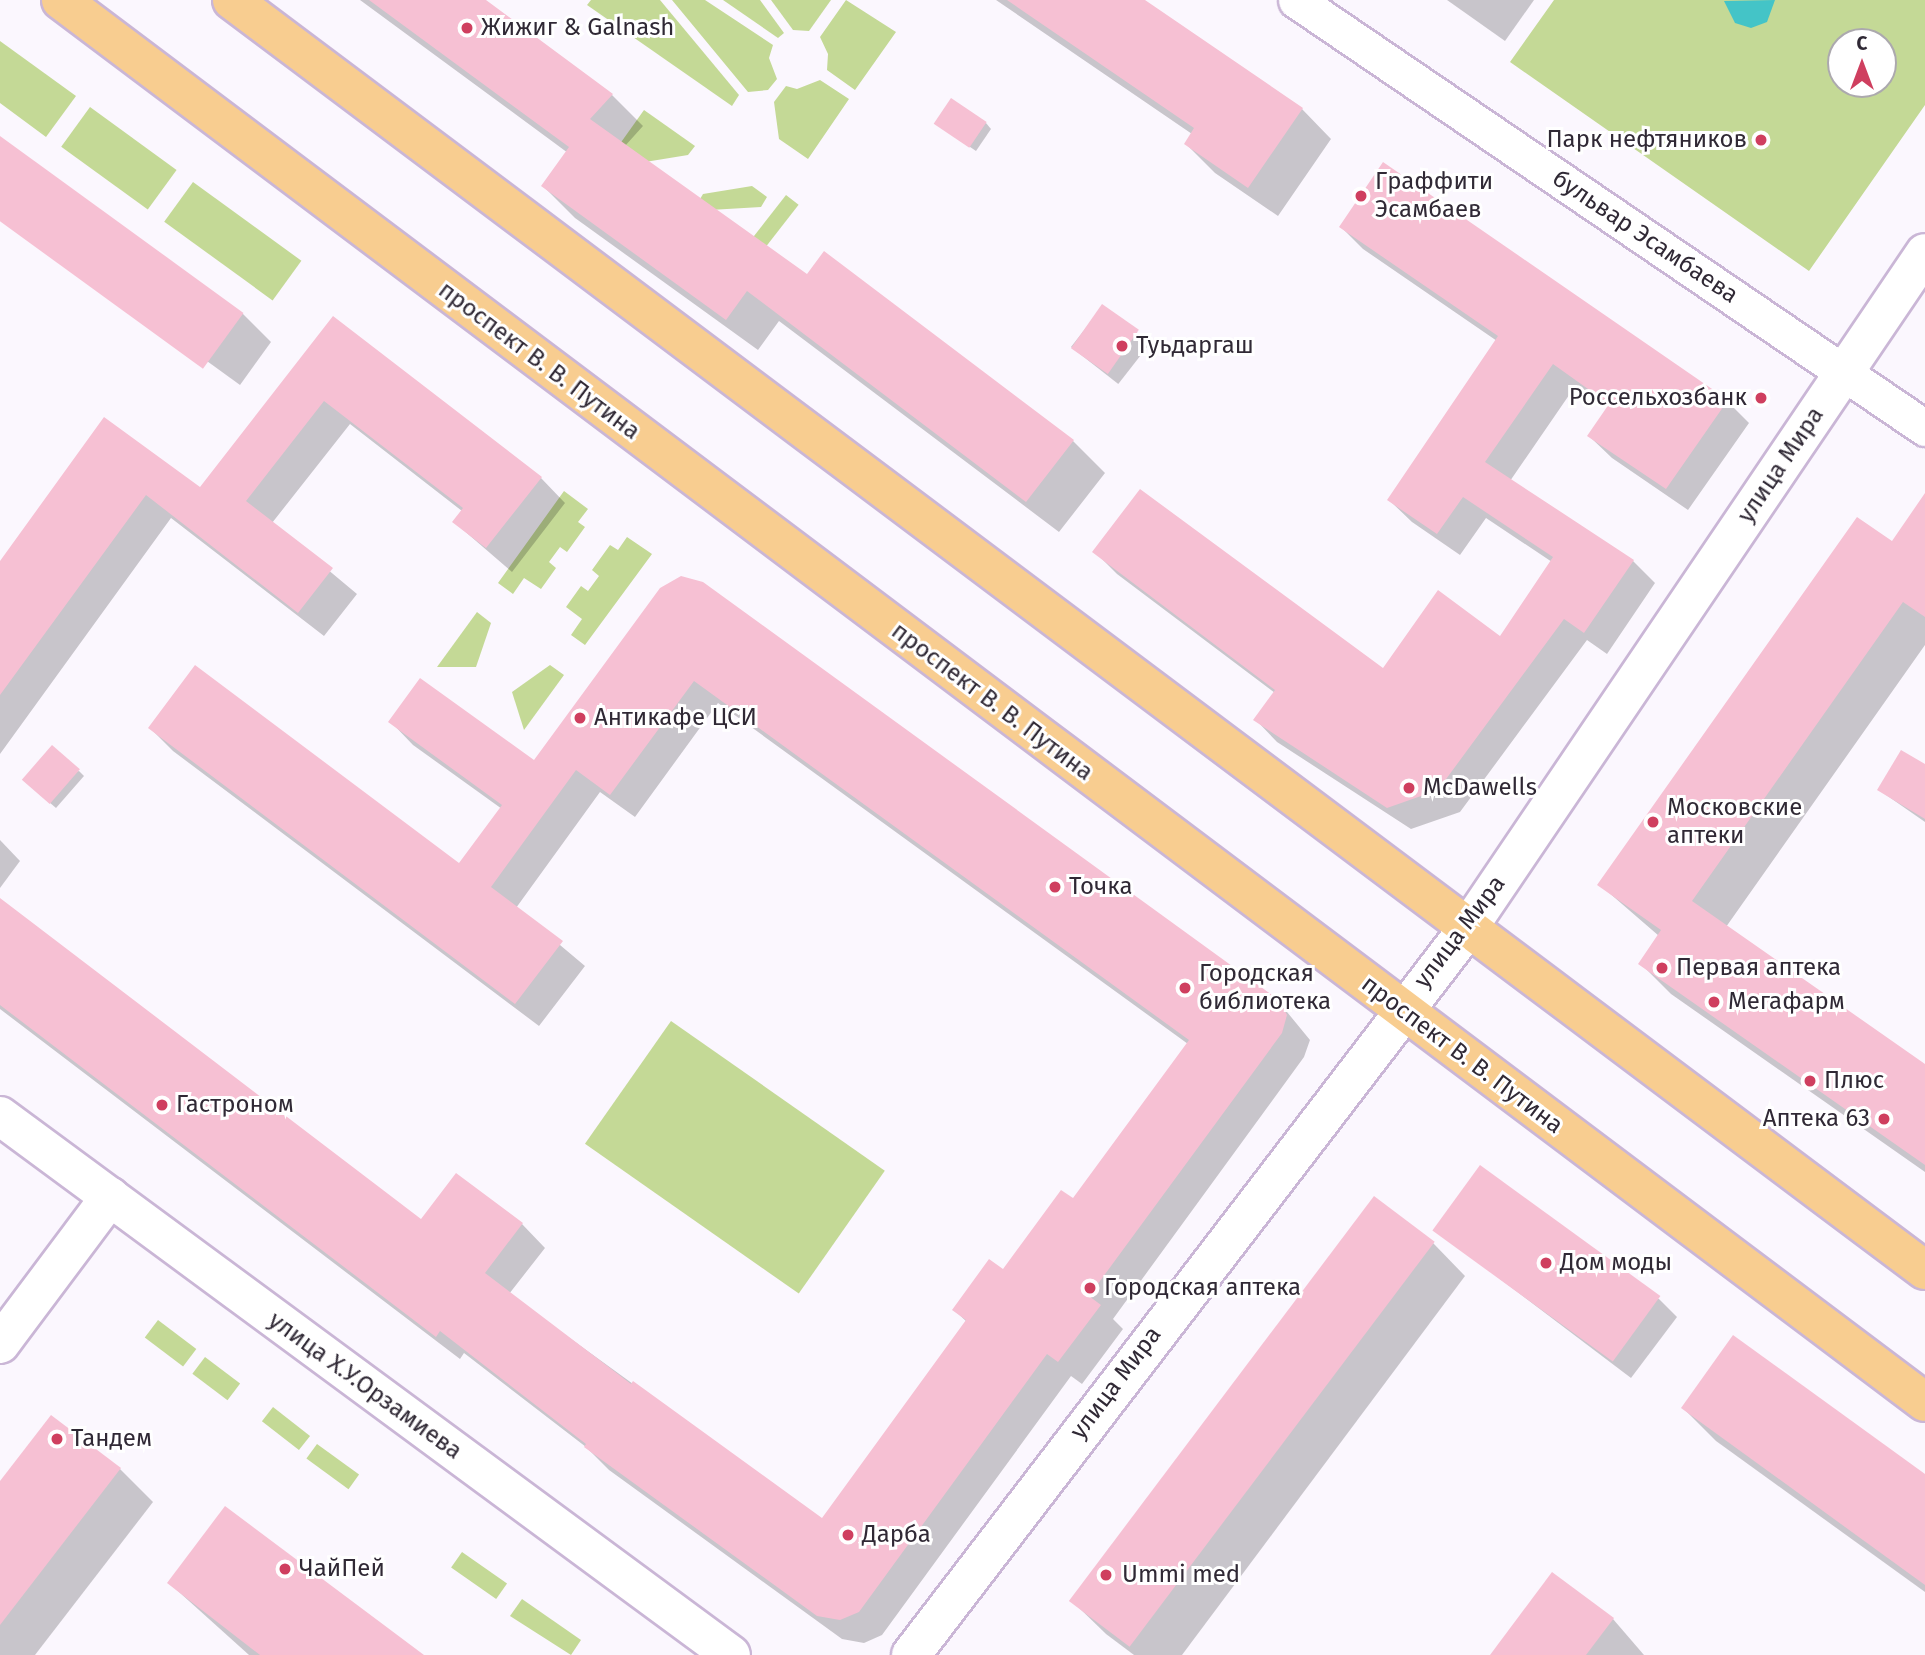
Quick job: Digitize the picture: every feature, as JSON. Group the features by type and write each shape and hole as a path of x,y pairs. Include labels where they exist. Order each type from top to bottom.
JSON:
{"main road":[{"name":"проспект В. В. Путина","path":"61,0 1925,1402"},
{"path":"232,0 1925,1270"},
{"name":"улица Мира","path":"911,1655 1402,1010 1468,928 1925,253"},
{"name":"улица Х.У.Орзамиева","path":"0,1116 731,1655"},
{"path":"0,1344 110,1197"}],"street":[{"name":"бульвар Эсамбаева","path":"1296,0 1925,428"}],"green space":[{"path":"591,0 660,0 739,95 732,106 587,5"},
{"path":"672,0 705,0 773,45 769,58 777,79 768,90 748,92"},
{"path":"723,0 760,0 784,33 778,38"},
{"path":"771,0 831,0 809,31 793,30"},
{"path":"846,0 896,32 855,90 827,70 828,54 820,37"},
{"name":"Парк нефтяников","path":"1554,0 1925,0 1925,105 1809,271 1510,62"},
{"path":"0,41 76,96 46,137 0,103"},
{"path":"820,80 849,99 808,159 779,139 774,102 786,86 797,89"},
{"path":"90,107 177,170 148,210 61,147"},
{"path":"644,110 695,146 688,155 602,169"},
{"path":"193,182 301,261 273,300 164,222"},
{"path":"752,186 767,197 761,207 693,211 703,194"},
{"path":"786,195 799,205 738,282 726,272"},
{"path":"564,491 588,509 578,522 585,527 567,552 560,547 549,562 556,568 541,589 524,578 513,594 498,583"},
{"path":"627,537 652,554 585,645 571,635 582,619 566,607 581,586 588,591 599,576 592,570 610,545 618,550"},
{"path":"477,612 491,623 476,667 437,667"},
{"path":"550,665 564,675 524,730 512,692"},
{"path":"671,1021 885,1171 799,1294 585,1144"},
{"path":"158,1320 196,1349 183,1366 145,1338"},
{"path":"205,1357 240,1383 228,1400 192,1374"},
{"path":"273,1407 310,1436 299,1450 262,1421"},
{"path":"317,1444 359,1475 348,1489 306,1459"},
{"path":"462,1552 507,1584 496,1599 451,1568"},
{"path":"522,1599 581,1640 571,1655 510,1616"}],"water":[{"path":"1775,0 1767,22 1751,28 1735,23 1724,1"}],"building":[{"path":"369,0 486,0 613,94 590,119 807,274 824,251 1074,440 1026,502 747,291 726,320 541,186 569,147"},
{"path":"1007,0 1145,0 1303,108 1248,188 1184,144 1194,128"},
{"path":"951,98 987,122 969,148 934,124"},
{"path":"0,136 244,313 203,369 0,221"},
{"path":"1383,162 1728,400 1666,489 1587,436 1609,404 1553,364 1485,462 1634,560 1584,633 1564,619 1438,790 1387,808 1253,720 1275,690 1092,552 1140,489 1383,668 1438,590 1500,636 1553,557 1463,497 1437,534 1387,500 1498,336 1339,227"},
{"path":"1102,304 1139,330 1108,374 1071,348"},
{"path":"333,316 542,477 486,548 452,522 463,508 324,401 246,501 333,568 298,613 146,495 0,695 0,561 104,417 200,487"},
{"path":"1925,493 1925,617 1903,602 1692,901 1925,1064 1925,1165 1638,964 1661,930 1597,885 1857,517 1892,541"},
{"path":"681,576 703,582 1279,1000 1287,1015 1282,1033 1089,1296 1101,1305 1058,1362 1047,1354 859,1612 840,1620 817,1616 584,1447 586,1444 440,1331 436,1337 0,1005 0,898 421,1219 456,1173 523,1223 485,1273 631,1384 633,1381 822,1518 966,1320 952,1310 989,1259 1003,1269 1061,1190 1073,1198 1189,1040 694,681 610,795 576,770 491,887 563,941 515,1004 148,728 195,665 459,863 502,805 388,722 420,678 534,760 660,588"},
{"path":"52,745 80,769 50,804 22,780"},
{"path":"1901,750 1925,764 1925,819 1877,790"},
{"name":"Дом моды","path":"1480,1165 1660,1296 1613,1362 1432,1231"},
{"path":"1374,1196 1435,1242 1130,1647 1069,1601"},
{"path":"1733,1335 1925,1474 1925,1585 1681,1408"},
{"path":"51,1415 121,1468 0,1625 0,1481"},
{"path":"225,1506 424,1655 260,1655 167,1583"},
{"path":"1552,1572 1614,1618 1586,1655 1490,1655"}],"place":[{"name":"Жижиг & Galnash","path":"467,28"},
{"name":"Парк нефтяников","path":"1761,140"},
{"name":"Граффити Эсамбаев","path":"1361,196"},
{"name":"Туьдаргаш","path":"1122,346"},
{"name":"Россельхозбанк","path":"1761,398"},
{"name":"Антикафе ЦСИ","path":"580,718"},
{"name":"McDawells","path":"1409,788"},
{"name":"Московские аптеки","path":"1653,822"},
{"name":"Точка","path":"1055,887"},
{"name":"Первая аптека","path":"1662,968"},
{"name":"Городская библиотека","path":"1185,988"},
{"name":"Мегафарм","path":"1714,1002"},
{"name":"Плюс","path":"1810,1081"},
{"name":"Гастроном","path":"162,1105"},
{"name":"Аптека 63","path":"1884,1119"},
{"name":"Дом моды","path":"1546,1263"},
{"name":"Городская аптека","path":"1090,1288"},
{"name":"Тандем","path":"57,1439"},
{"name":"Дарба","path":"848,1535"},
{"name":"ЧайПей","path":"285,1569"},
{"name":"Ummi med","path":"1106,1575"}]}
